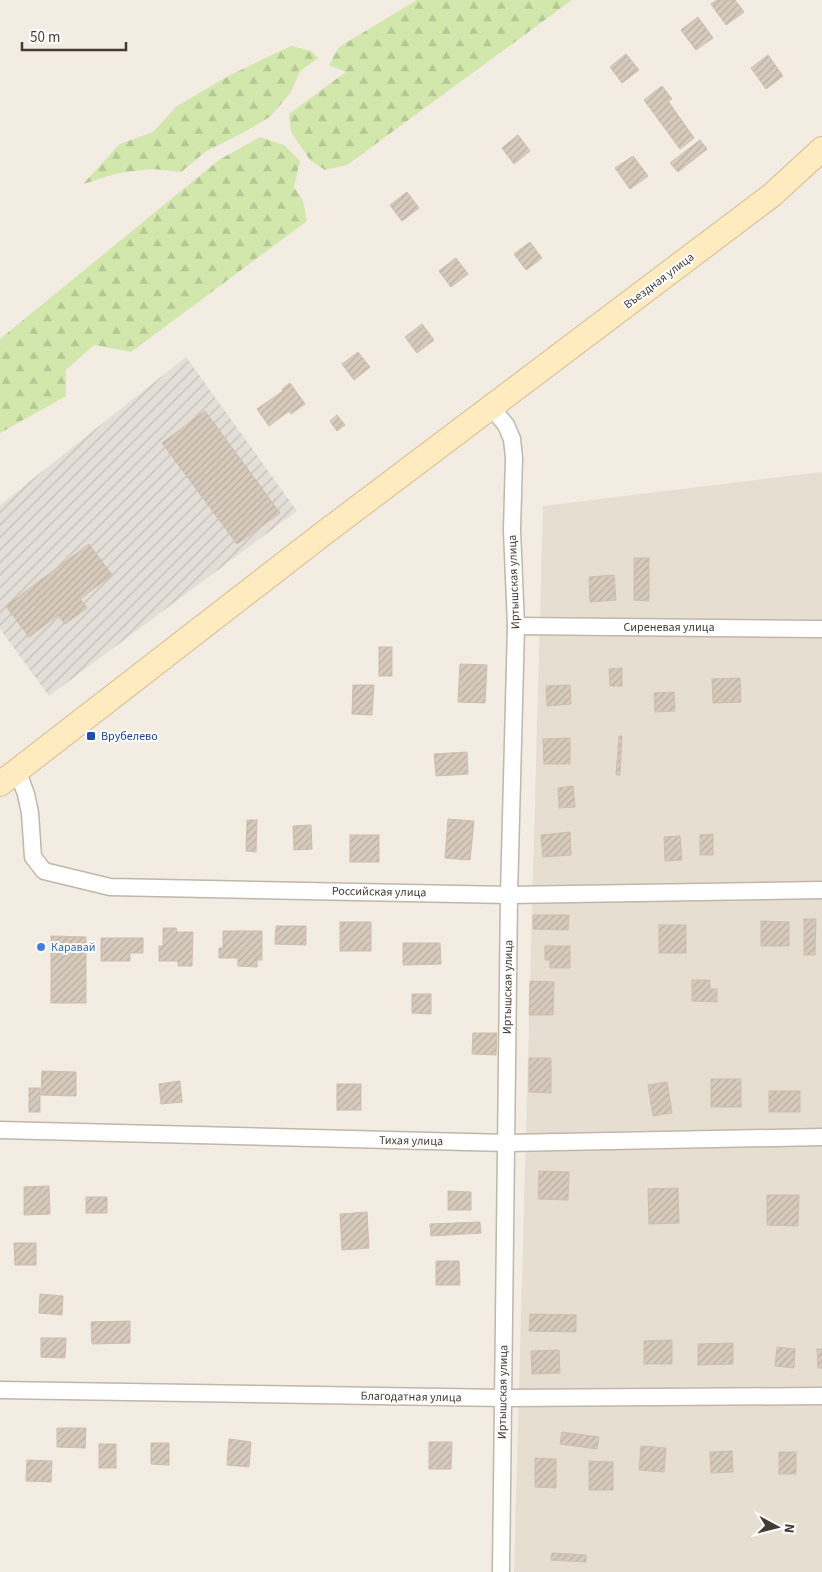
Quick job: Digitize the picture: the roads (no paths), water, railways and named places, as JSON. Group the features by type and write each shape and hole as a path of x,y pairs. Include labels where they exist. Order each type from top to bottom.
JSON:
{"street":[{"name":"Въездная улица","path":"8,777 324,533 772,195 822,149"},
{"name":"Иртышская улица","path":"492,408 506,425 512,439 514,458 512,530 516,626 509,895 501,1572"},
{"name":"Сиреневая улица","path":"516,626 822,629"},
{"name":"Российская улица","path":"8,777 26,794 30,813 33,857 44,871 110,887 509,895 822,890"},
{"name":"Тихая улица","path":"0,1130 506,1143 822,1137"},
{"name":"Благодатная улица","path":"0,1390 503,1398 822,1396"}],"place":[{"name":"Врубелево","path":"91,736"},
{"name":"Каравай","path":"41,947"}]}
